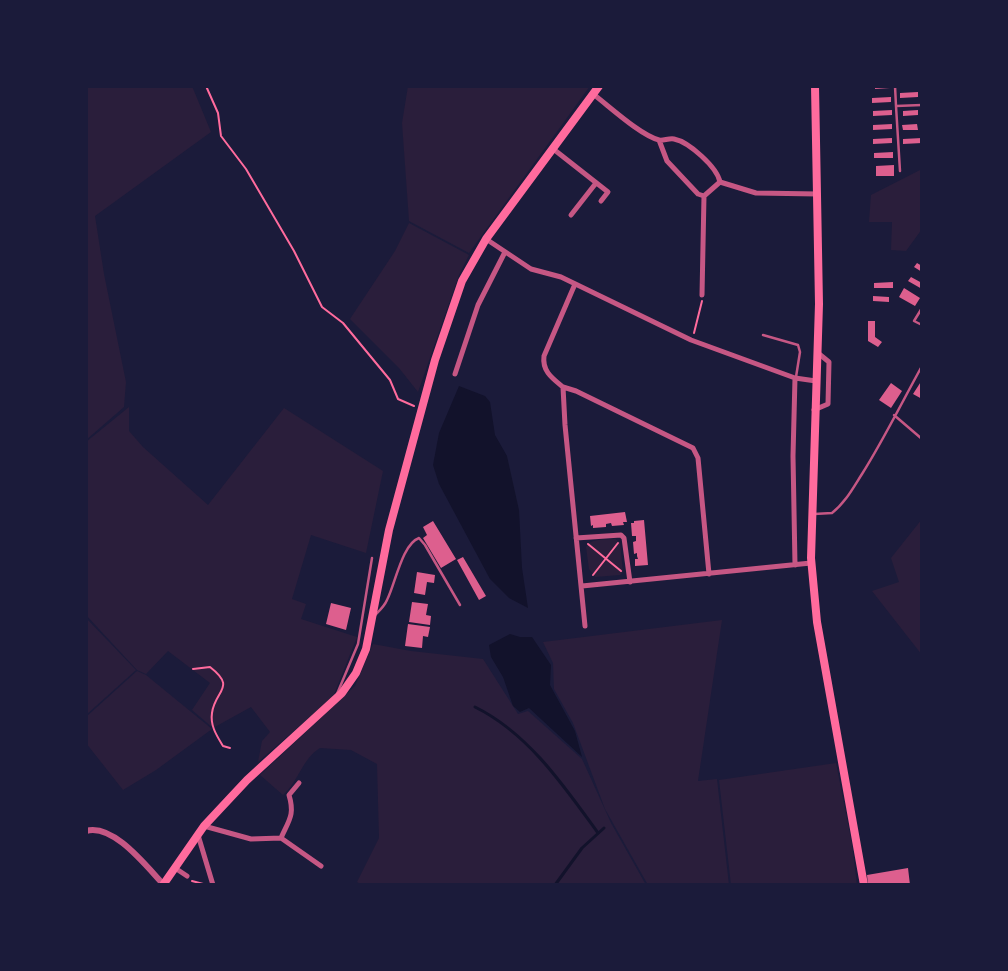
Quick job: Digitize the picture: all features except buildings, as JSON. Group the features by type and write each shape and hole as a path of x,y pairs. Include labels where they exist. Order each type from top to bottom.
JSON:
{"main road":[{"path":"163,884 204,826 247,780 336,698 356,673 366,649 374,616 389,530 435,360 462,281 486,239 598,86"},
{"path":"815,86 818,194 818,353 814,410 811,563 817,622 864,885"}],"street":[{"path":"593,94 632,125 660,140 676,139 713,168 720,182 756,193 818,194"},
{"path":"660,140 667,161 674,170 698,194 704,196"},
{"path":"551,148 608,192 601,201"},
{"path":"571,215 596,182"},
{"path":"702,296 704,196 720,182"},
{"path":"486,239 531,269 551,273 691,340 795,378 816,381"},
{"path":"455,374 478,305 505,252"},
{"path":"575,284 544,356 543,363 546,371 563,387 576,391 689,446 696,452 709,574"},
{"path":"814,410 828,404 829,362 818,353"},
{"path":"795,378 793,456 795,565"},
{"path":"563,387 563,408 585,626"},
{"path":"576,538 621,535 624,538 630,582"},
{"path":"582,586 811,563"},
{"path":"281,838 292,815 293,808 289,795 298,783"},
{"path":"204,826 251,839 281,838 321,866"},
{"path":"86,831 99,830 130,848 163,884"},
{"path":"198,835 212,885"},
{"path":"175,868 187,876"}],"lane":[{"path":"895,86 900,171"},
{"path":"896,106 922,105"},
{"path":"922,308 914,321 922,325"},
{"path":"763,335 798,344 800,352 795,378"},
{"path":"811,514 832,513 838,508 888,432 894,415 922,366"},
{"path":"918,373 922,376"},
{"path":"894,415 915,431 922,439"},
{"path":"374,616 389,598 400,564 411,543 419,538 460,605"},
{"path":"336,698 338,688 358,644 372,558"}],"path":[{"path":"206,86 218,113 221,136 246,169 294,251 322,307 349,330 390,380 398,399 422,408"},
{"path":"691,340 702,308 702,296"},
{"path":"593,575 619,541"},
{"path":"588,544 623,572"},
{"path":"193,669 210,667 221,676 224,687 212,713 213,728 223,746 230,748"},
{"path":"187,876 194,882 207,885"}],"shaded area":[{"path":"86,86 192,86 211,132 95,216 104,274 126,382 124,407 86,440"},
{"path":"408,86 590,86 469,253 409,221 402,123"},
{"path":"922,169 922,229 906,251 891,250 892,222 869,222 871,195"},
{"path":"409,223 469,255 459,275 418,392 399,368 350,319 395,251"},
{"path":"459,386 485,396 490,402 495,435 507,456 519,510 522,568 528,608 509,598 490,579 439,484 433,465 439,433"},
{"path":"129,407 129,431 143,447 208,505 284,408 383,471 366,553 311,535 292,599 306,604 301,619 357,637 333,697 258,762 262,741 270,732 251,707 213,728 192,710 210,683 168,651 146,674 137,670 86,615 86,442"},
{"path":"922,519 922,655 872,591 899,582 891,558"},
{"path":"615,539 620,542 623,572 620,575 595,577 589,569 586,547 591,542"},
{"path":"86,618 136,670 86,715"},
{"path":"722,620 698,781 717,779 729,885 648,885 605,809 573,723 554,689 553,663 543,642"},
{"path":"510,634 520,637 532,637 551,665 550,685 575,731 582,757 529,708 520,712 513,706 503,677 491,657 489,645"},
{"path":"373,644 411,651 483,659 518,714 528,711 582,759 611,823 646,885 362,885 357,882 379,838 377,764 351,750 320,748 309,758 283,795 260,775 355,686"},
{"path":"137,671 146,675 212,729 156,770 123,790 86,743 86,717"},
{"path":"836,763 852,844 857,885 731,885 719,780"}],"waterway":[{"path":"475,707 512,731 544,762 598,833"},
{"path":"555,885 582,848 604,828"}]}
